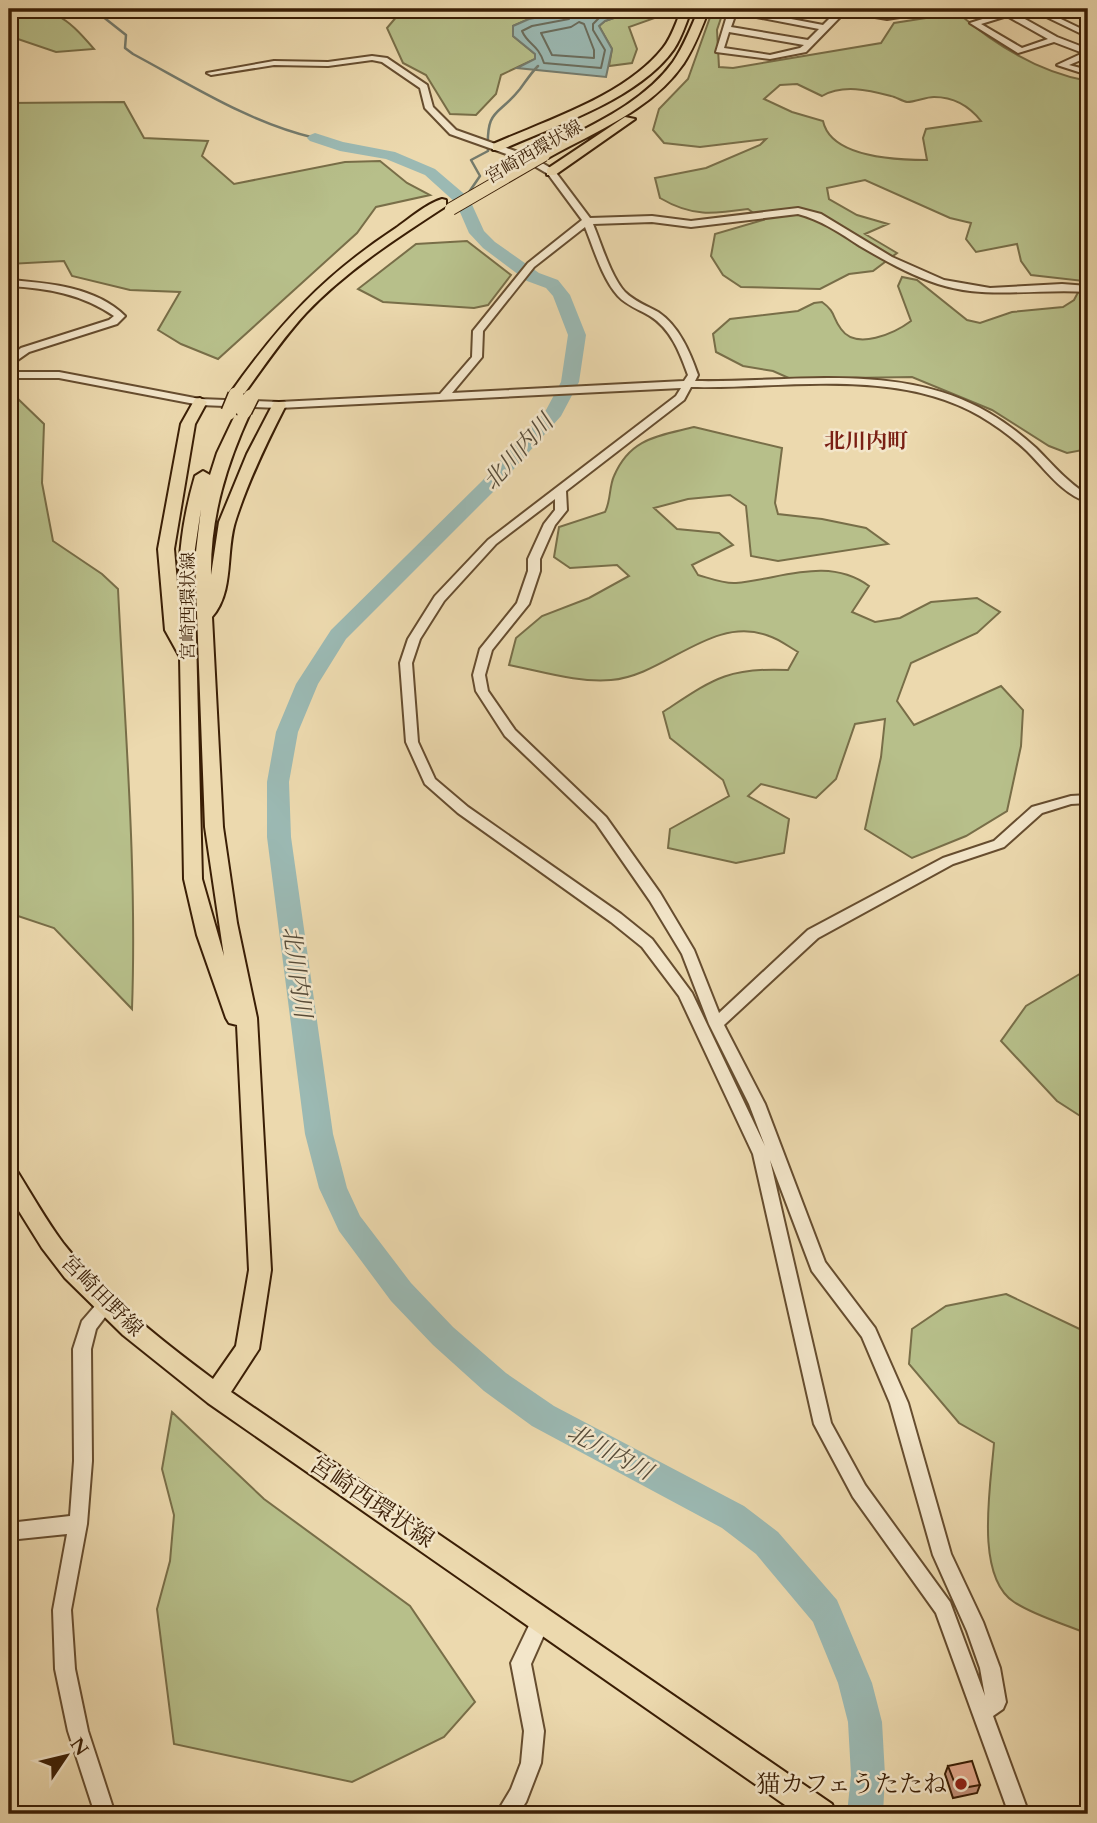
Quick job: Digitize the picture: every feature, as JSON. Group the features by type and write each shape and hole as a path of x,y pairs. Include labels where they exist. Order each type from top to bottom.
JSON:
{"main road":[{"path":"497,147 590,104 647,71 669,48 689,9"},
{"name":"宮崎西環状線","path":"539,154 624,101 656,75 680,41 689,9"},
{"name":"宮崎西環状線","path":"247,1048 207,935 193,879 186,555 191,522 210,453 240,404 299,330 336,291 447,206 622,111 665,79 678,63 704,9"},
{"path":"551,172 647,106 667,84 665,79"},
{"path":"187,655 173,630 166,549 188,424 200,402"},
{"name":"宮崎西環状線","path":"240,404 210,500 203,560 204,616 214,827 227,923 247,1018 260,1270 247,1349 216,1395 822,1814"},
{"path":"204,616 215,604 227,522 254,454 279,405"},
{"name":"宮崎田野線","path":"9,1177 57,1250 107,1304 158,1351 216,1395"}],"street":[{"path":"825,28 733,9 719,50 771,57 803,50 825,28 841,9 887,17 947,9"},
{"path":"1021,9 974,23 1021,51 1054,39"},
{"path":"1034,9 1088,34"},
{"path":"1069,9 1088,18"},
{"path":"1008,13 1054,39 1088,53"},
{"path":"727,29 809,43"},
{"path":"1088,53 1061,65 1088,72"},
{"path":"211,73 274,63 328,64 372,58 384,60 424,87 429,108 453,132 471,141 529,159 551,172 587,221 615,286 624,297 657,316 671,330 685,352 693,375 680,398 477,555 439,599 414,639 406,663 411,742 430,781 463,810 616,918 647,943 685,993 761,1154 823,1424 859,1491 943,1608 1019,1814"},
{"path":"444,396 477,357 478,331 531,265 587,221 652,219 691,224 798,211 818,216 898,263 941,282 990,291 1062,287 1088,289"},
{"path":"9,283 53,286 75,292 120,317 113,323 25,350 9,363"},
{"path":"9,375 59,375 200,402 279,405 584,388 868,382 954,400 977,409 1021,440 1063,484 1088,499"},
{"path":"561,491 561,510 550,524 537,552 523,604 486,649 479,675 482,691 510,733 601,820 655,897 689,954 716,1024 757,1104 818,1266 869,1333 899,1404 942,1555 976,1629 990,1668 996,1702 982,1712"},
{"path":"716,1024 813,934 948,861 999,844 1037,810 1071,800 1088,799"},
{"path":"105,1814 78,1731 65,1669 62,1610 78,1524 84,1422 82,1349 88,1326 107,1304"},
{"path":"9,1531 78,1524"},
{"path":"506,1814 519,1795 531,1762 534,1731 521,1663 542,1619"}],"green space":[{"path":"9,9 37,10 57,16 75,28 94,49 56,52 9,36"},
{"path":"403,9 580,9 529,19 513,26 513,36 535,54 535,59 501,75 496,94 476,115 450,114 426,75 403,63 387,28"},
{"path":"640,9 669,9 666,14 629,27 637,49 632,63 609,66 612,49 599,26 605,21"},
{"path":"713,9 724,9 717,30 719,67 733,68 881,43 894,23 958,13 1018,56 1052,71 1088,81 1088,449 1067,453 1049,446 992,410 912,377 791,379 773,371 743,366 716,352 713,334 730,319 798,311 822,302 848,335 856,339 866,339 886,335 911,321 898,286 902,277 917,280 967,320 980,323 1012,312 1063,307 1074,300 1084,281 1031,275 1021,261 1017,244 976,252 966,239 971,223 950,218 865,180 827,188 829,199 857,215 888,224 865,234 897,253 873,271 849,274 820,289 741,287 723,275 711,256 715,234 763,220 748,209 713,213 682,208 660,198 655,178 706,168 760,145 766,139 700,147 664,143 653,130 659,109 688,79","holes":["797,84 822,96 838,90 856,89 907,102 941,97 961,104 981,121 926,129 923,138 927,160 899,159 852,150 838,143 823,121 792,112 764,99 780,85"]},
{"path":"124,102 144,138 208,141 202,156 234,184 345,162 380,161 407,183 430,195 376,207 357,233 218,359 181,344 158,330 180,292 130,290 72,276 64,261 9,264 9,103"},
{"path":"467,241 511,275 488,305 474,308 383,302 358,289 416,244"},
{"path":"15,396 44,424 42,483 53,541 102,574 118,589 132,852 132,1009 54,928 9,913 9,397"},
{"path":"694,427 782,448 775,503 778,514 866,528 888,544 778,561 751,556 746,506 730,495 688,499 654,508 677,529 719,533 733,545 692,565 698,575 736,583 804,572 837,572 869,586 852,612 875,622 900,618 931,602 977,598 1000,612 977,633 911,663 897,701 914,725 1001,686 1023,710 1021,746 1007,811 966,836 912,858 865,829 881,757 885,719 855,724 836,779 816,798 761,784 748,796 789,819 784,853 736,863 668,848 670,829 729,796 723,780 670,738 663,712 721,678 750,671 788,670 798,652 773,637 748,631 708,639 650,668 611,680 573,678 509,665 516,638 542,616 589,598 629,576 617,565 570,568 554,557 559,527 605,512 614,476 621,463 637,446 657,436"},
{"path":"1088,933 1088,1121 1057,1101 1001,1041 1026,1006 1083,972 1080,935"},
{"path":"1006,1294 1088,1333 1088,1634 1022,1607 1002,1589 989,1551 988,1504 994,1443 959,1423 909,1364 912,1329 946,1306"},
{"path":"172,1412 264,1499 410,1606 475,1702 444,1737 352,1782 174,1744 157,1609 170,1561 174,1515 162,1469"}],"water":[{"path":"580,9 640,9 605,21 599,26 612,49 606,77 517,68 535,59 535,54 513,36 513,26 529,19"}],"building":[{"path":"972,1761 980,1785 957,1789 948,1766"}],"waterway":[{"path":"104,9 102,16 126,35 125,48 133,54 244,113 315,138"},
{"path":"467,195 480,176 471,160 488,151 491,119 538,66"},
{"name":"北川内川","path":"315,138 340,146 390,155 430,172 463,201 477,233 489,245 533,277 552,284 561,295 577,335 570,382 554,412 489,485 338,635 307,684 287,732 278,782 279,837 319,1134 333,1188 349,1223 401,1292 443,1336 495,1382 543,1416 733,1517 767,1543 825,1611 855,1683 865,1722 868,1775 865,1814"}],"place":[{"name":"猫カフェうたたね","path":"961,1784"}],"district":[{"name":"北川内町","path":"866,441"}]}
